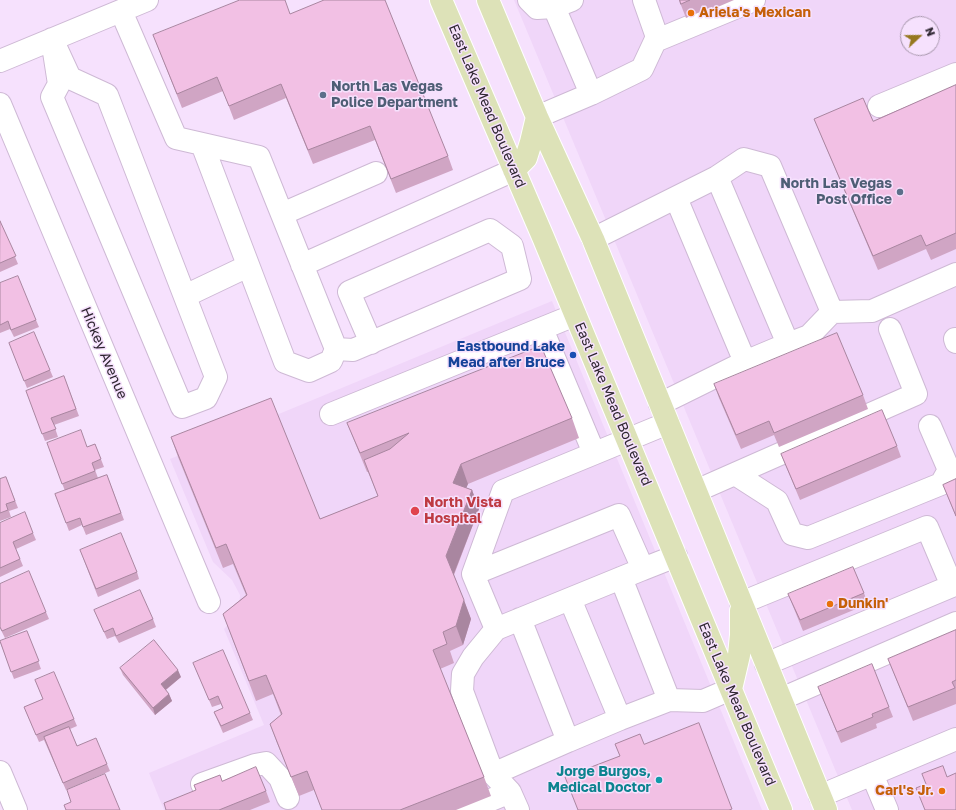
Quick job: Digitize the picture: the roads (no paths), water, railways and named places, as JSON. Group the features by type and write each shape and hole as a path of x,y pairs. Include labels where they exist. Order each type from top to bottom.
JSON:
{"main road":[{"name":"East Lake Mead Boulevard","path":"442,0 676,556 781,810"},
{"path":"488,0 537,117 593,239 823,803"},
{"path":"514,170 526,158 537,117"},
{"path":"730,689 739,655 742,603"}],"street":[{"path":"0,62 147,0"},
{"path":"529,0 537,8 563,4 591,94"},
{"path":"537,117 591,94 642,69 657,37 644,0"},
{"path":"655,41 754,0"},
{"path":"121,11 176,138 259,157 336,349 331,361 310,371 285,362 202,144"},
{"path":"52,40 70,78 107,95 216,377 206,398 182,407 52,97 59,84 52,40"},
{"path":"879,106 956,74"},
{"name":"Hickey Avenue","path":"0,104 209,602"},
{"path":"593,239 717,177 744,159 770,166 832,312"},
{"path":"302,265 514,170"},
{"path":"282,214 376,173"},
{"path":"717,177 788,344"},
{"path":"676,198 745,362"},
{"path":"336,349 354,350 371,343 520,279 512,246 490,230 349,292 371,343"},
{"path":"185,296 248,266"},
{"path":"496,629 473,574 503,491 627,440 664,414 745,362 809,336 832,312 872,311 956,274"},
{"path":"330,414 575,315"},
{"path":"542,329 594,453"},
{"path":"696,491 916,394 890,329"},
{"path":"956,339 956,342"},
{"path":"735,474 777,501 792,534 808,538 941,484 949,470 930,426"},
{"path":"473,574 619,515 643,569"},
{"path":"742,603 927,527 952,586 766,664"},
{"path":"773,590 786,597 914,543 927,548 935,568 929,596"},
{"path":"467,810 514,801 493,774 462,691 462,674 473,657 496,629 676,556"},
{"path":"621,578 669,700"},
{"path":"570,599 620,719"},
{"path":"520,619 568,741"},
{"path":"781,699 956,623"},
{"path":"493,774 620,719 669,700 703,701 730,689"},
{"path":"823,803 872,774 956,739"},
{"path":"202,784 255,765 266,764 280,778 291,806"},
{"path":"0,772 16,810"},
{"path":"872,774 887,810"}],"place":[{"name":"Ariela's Mexican","path":"691,13"},
{"name":"North Las Vegas Police Department","path":"323,95"},
{"name":"North Las Vegas Post Office","path":"900,192"},
{"name":"Eastbound Lake Mead after Bruce","path":"573,355"},
{"name":"North Vista Hospital","path":"415,511"},
{"name":"Dunkin'","path":"830,604"},
{"name":"Jorge Burgos, Medical Doctor","path":"659,780"},
{"name":"Carl's Jr.","path":"942,791"}]}
